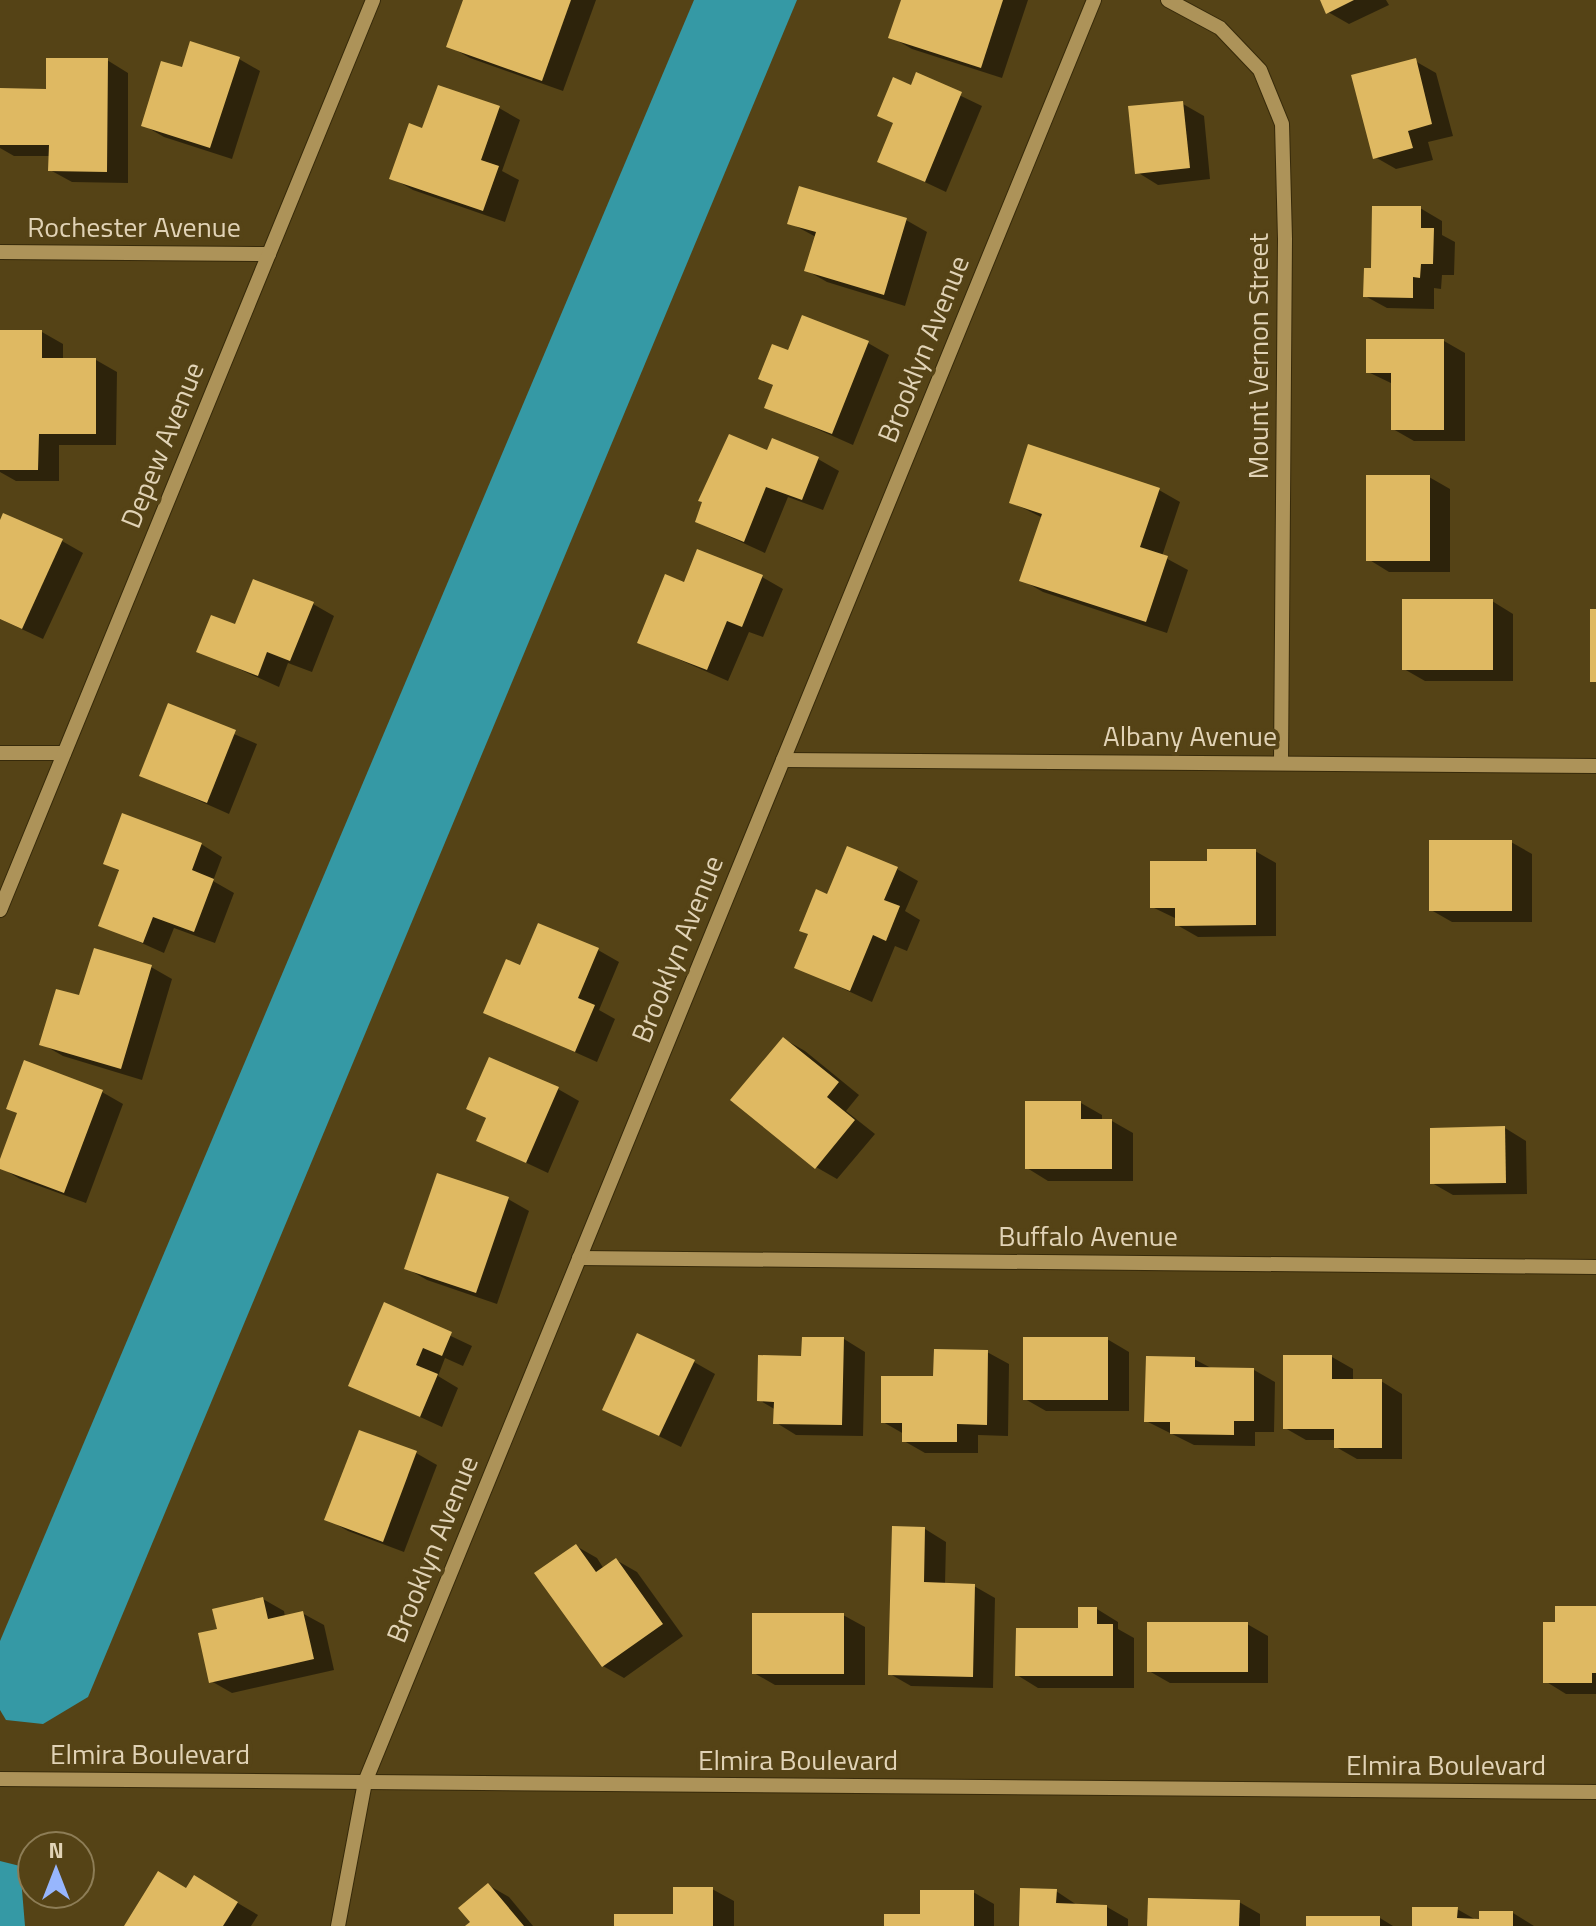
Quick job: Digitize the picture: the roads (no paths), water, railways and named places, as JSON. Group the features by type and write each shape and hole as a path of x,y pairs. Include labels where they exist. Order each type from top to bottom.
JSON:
{"street":[{"name":"Depew Avenue","path":"0,910 373,0"},
{"name":"Brooklyn Avenue","path":"338,1926 365,1782 1094,0"},
{"name":"Mount Vernon Street","path":"1168,0 1220,28 1260,70 1282,124 1285,239 1281,763"},
{"name":"Rochester Avenue","path":"0,252 269,254"},
{"path":"0,753 64,753"},
{"name":"Albany Avenue","path":"783,760 1596,766"},
{"name":"Buffalo Avenue","path":"579,1258 1596,1267"},
{"name":"Elmira Boulevard","path":"0,1779 1596,1792"}],"water":[{"path":"694,0 797,0 88,1697 43,1724 6,1720 0,1710 0,1641"},
{"path":"0,1861 16,1865 16,1910 24,1910 25,1926 0,1926"}]}
